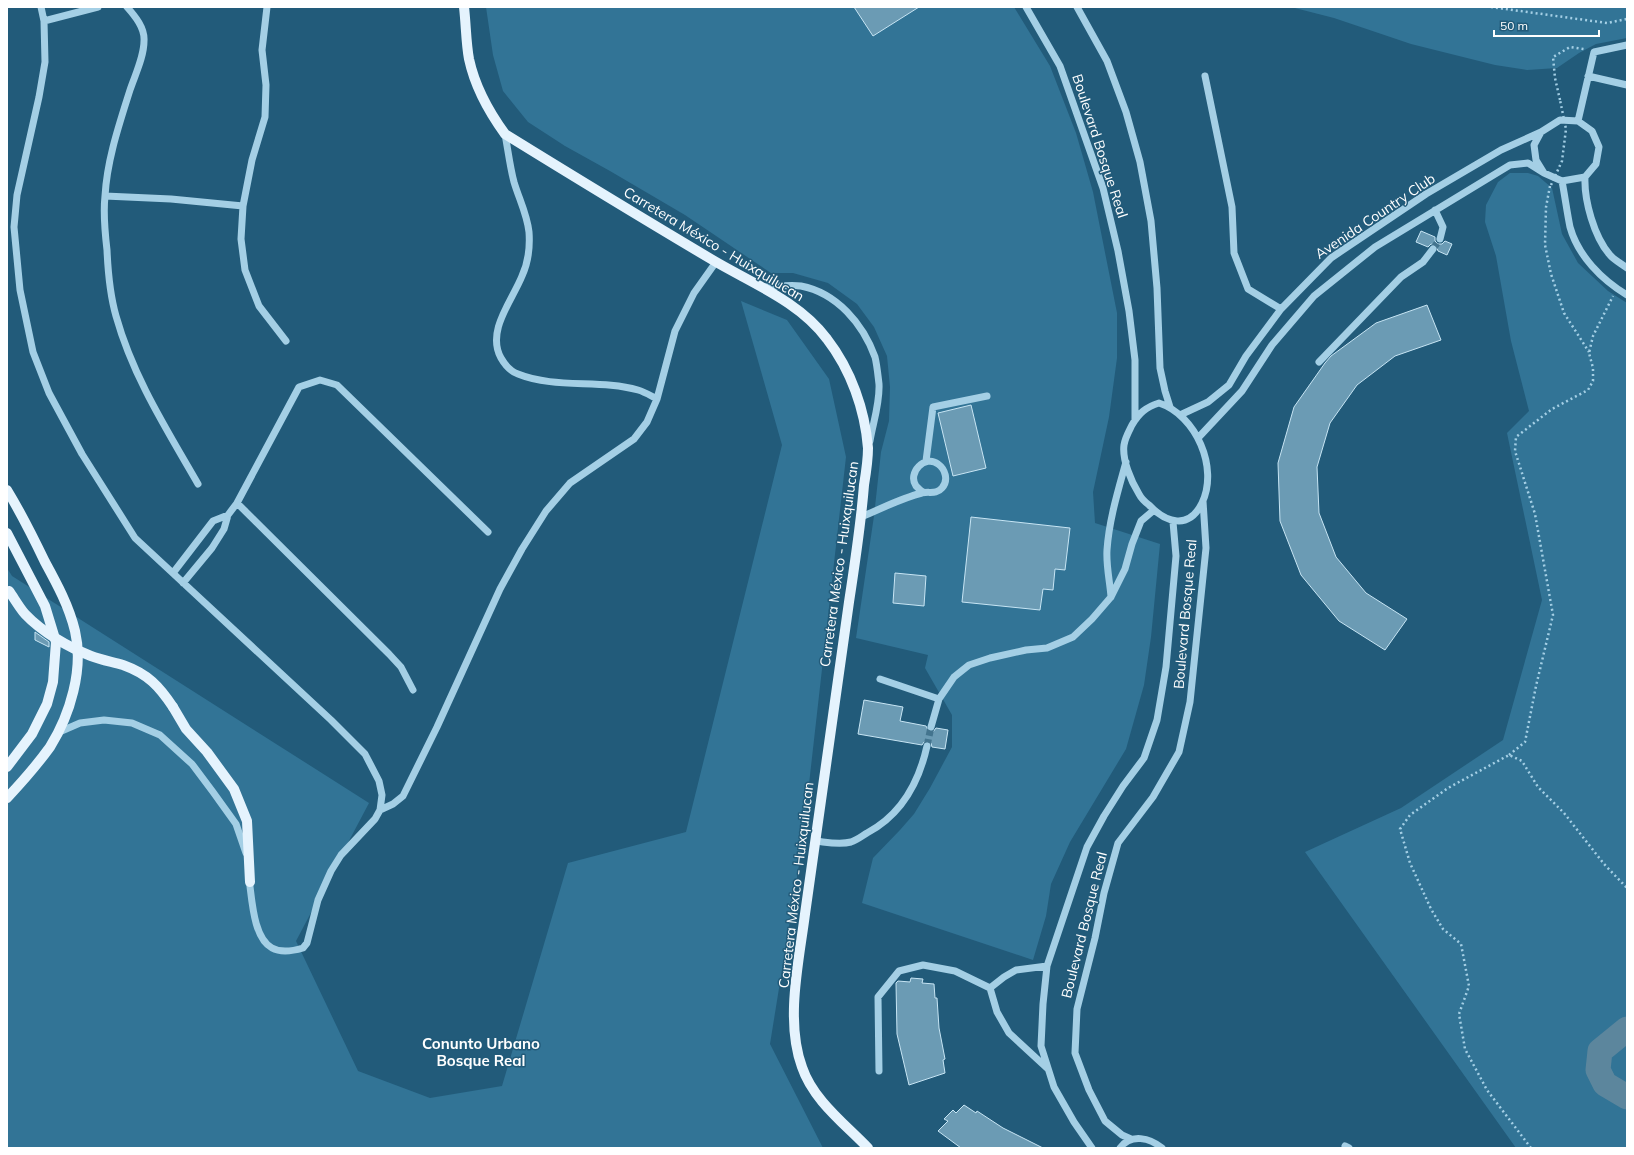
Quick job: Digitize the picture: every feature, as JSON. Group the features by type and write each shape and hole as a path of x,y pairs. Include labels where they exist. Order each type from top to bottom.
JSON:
{"main road":[{"name":"Carretera México - Huixquilucan","path":"464,7 469,59 476,84 490,113 505,134 716,262 762,287 805,315 827,339 845,368 856,393 868,449 861,517 814,841 796,984 795,1017 796,1043 803,1072 813,1089 828,1108 868,1148"},
{"path":"7,490 64,599 75,632 78,658 74,688 68,708 50,747 7,798"},
{"path":"7,533 45,606 56,642 53,682 47,704 32,734 20,752 7,767"},
{"path":"8,589 24,613 38,626 65,643 91,656 124,665 144,674 162,690 174,707 186,729 207,752 234,789 247,821 250,882"}],"street":[{"path":"41,7 44,21 45,62 17,195 14,226 20,290 33,352 49,394 78,447 135,538 331,720 365,754 379,781 382,795 380,810 375,819 341,855 331,871 318,900 307,943 303,948 283,951 272,948 262,940 256,924 246,852 236,824 192,764 160,735 132,723 104,720 80,723 57,733"},
{"path":"44,21 98,7"},
{"path":"127,7 142,28 145,41 110,160 105,196 105,235 110,285 116,316 128,354 148,397 198,484"},
{"path":"268,7 262,50 266,85 265,117 252,160 243,206 241,239 245,270 259,306 286,341"},
{"name":"Boulevard Bosque Real","path":"1026,7 1060,66 1103,188 1118,251 1129,311 1135,360 1135,420"},
{"name":"Boulevard Bosque Real","path":"1078,7 1107,61 1126,112 1140,162 1151,221 1157,288 1160,368 1164,391 1170,407"},
{"path":"1578,121 1594,52 1627,45"},
{"path":"1205,76 1232,207 1234,253 1248,290 1281,309"},
{"path":"1588,76 1627,85"},
{"path":"1585,177 1562,181 1544,173 1536,160 1534,145 1541,132 1560,120 1578,121 1592,131 1599,147 1596,164 1585,177 1584,191 1591,218 1600,240 1610,255 1627,268"},
{"name":"Avenida Country Club","path":"1180,415 1208,402 1229,385 1246,356 1281,309 1331,258 1426,194 1501,150 1541,132"},
{"path":"505,134 514,182 524,208 529,232 528,254 523,275 503,313 496,337 498,353 505,366 517,374 534,379 622,387 639,390 657,400"},
{"name":"Avenida Country Club","path":"1198,438 1242,391 1272,345 1314,296 1375,247 1510,165 1528,163 1544,173"},
{"path":"1562,181 1571,229 1584,258 1602,276 1627,295"},
{"path":"105,196 171,199 243,206"},
{"path":"1435,210 1443,227 1440,238"},
{"path":"1319,362 1401,277 1423,262 1433,249"},
{"path":"380,810 393,804 403,796 437,727 500,589 522,549 546,511 570,483 634,439 647,422 657,400 675,331 694,293 716,262"},
{"path":"762,287 801,286 824,295 846,309 861,330 875,358 879,386 876,411 868,449"},
{"path":"183,583 212,548 224,529 228,515 237,503 299,387 320,380 337,385 488,532"},
{"path":"926,461 933,407 987,396"},
{"path":"1159,403 1170,407 1180,415 1198,438 1207,470 1207,487 1203,501 1197,513 1185,520 1173,522 1161,516 1139,495 1131,478 1126,461 1124,445 1129,430 1135,420 1147,407 1159,403"},
{"path":"861,517 923,492 933,493 942,488 946,479 944,469 936,462 926,461 918,466 914,476 916,486 923,492"},
{"path":"1111,597 1107,552 1109,532 1126,461"},
{"name":"Boulevard Bosque Real","path":"1131,1140 1122,1135 1105,1121 1089,1090 1075,1053 1077,1009 1095,938 1104,893 1118,844 1153,797 1179,752 1190,702 1206,548 1203,501"},
{"path":"237,503 389,654 401,667 413,690"},
{"path":"931,727 938,699 954,677 969,665 990,658 1026,650 1047,648 1073,637 1092,619 1111,597 1126,569 1132,544 1141,521 1154,510"},
{"path":"173,573 213,521 228,515"},
{"name":"Boulevard Bosque Real","path":"1092,1148 1074,1122 1054,1087 1041,1046 1042,1004 1047,966 1087,847 1123,786 1144,758 1157,720 1166,667 1176,556 1173,522"},
{"path":"880,679 938,699"},
{"path":"814,841 835,843 852,842 881,826 900,807 914,784 927,746"},
{"path":"879,1071 878,997 898,971 923,965 955,971 990,988 998,1012 1009,1033 1048,1069"},
{"path":"990,988 1016,970 1047,966"},
{"path":"1120,1148 1131,1140 1143,1138 1154,1141 1162,1148"}],"path":[{"path":"1491,7 1607,23 1627,19"},
{"path":"1531,1148 1487,1090 1465,1049 1459,1014 1469,986 1461,944 1444,929 1431,909 1410,863 1400,830 1410,815 1454,785 1509,755 1525,742 1536,686 1553,615 1535,514 1515,451 1516,437 1552,409 1588,390 1593,381 1593,368 1589,353 1564,313 1551,274 1545,245 1546,207 1550,185 1562,161 1566,129 1555,78 1553,58 1570,47 1591,50"},
{"path":"1589,353 1593,336 1614,293"},
{"path":"1509,755 1522,761 1538,787 1564,813 1604,864 1627,888"}],"shaded area":[{"path":"486,7 1014,7 1050,66 1076,133 1093,192 1117,313 1117,358 1109,417 1093,492 1095,523 1160,544 1151,637 1144,685 1126,749 1070,842 1051,884 1046,916 1033,960 862,903 873,858 914,814 952,747 952,715 925,668 928,655 856,638 874,516 881,452 889,421 890,387 887,356 874,327 857,304 828,283 793,273 771,273 685,215 565,146 528,122 503,91 493,55"},
{"path":"1291,7 1627,7 1627,38 1596,44 1579,53 1557,68 1527,70 1495,65 1411,44 1334,18"},
{"path":"1510,173 1528,173 1538,176 1552,188 1562,234 1578,263 1608,291 1627,303 1627,1148 1516,1148 1305,852 1401,808 1503,740 1542,600 1507,433 1529,411 1511,341 1496,256 1485,222 1486,205 1498,182"},
{"path":"741,301 787,320 829,379 846,457 802,846 770,1044 823,1148 7,1148 7,568 12,576 369,803 296,941 358,1071 430,1098 502,1086 568,863 686,832 782,445"}],"building":[{"path":"854,7 919,7 873,36"},
{"path":"1421,231 1435,237 1435,241 1438,244 1442,244 1445,241 1452,244 1447,255 1438,251 1436,245 1431,244 1428,247 1416,242"},
{"path":"1427,305 1441,340 1395,356 1357,385 1330,423 1317,467 1319,513 1336,557 1366,593 1407,619 1385,650 1339,621 1301,575 1280,521 1278,463 1294,407 1331,356 1376,323"},
{"path":"971,405 986,468 953,476 938,413"},
{"path":"971,517 1070,528 1065,570 1055,569 1053,590 1043,589 1040,610 962,602"},
{"path":"895,573 926,576 924,606 893,603"},
{"path":"35,632 49,642 49,647 35,640"},
{"path":"864,700 903,707 900,721 926,726 929,732 933,732 936,728 948,730 945,749 932,747 931,743 928,741 924,742 922,745 858,734"},
{"path":"911,978 923,979 922,983 934,984 935,998 937,998 939,1028 945,1059 943,1060 945,1073 909,1085 897,1034 896,983 898,981 910,982"},
{"path":"964,1105 976,1113 977,1111 1003,1128 1043,1148 961,1148 938,1131 948,1121 944,1119 953,1110 956,1113"}],"waterway":[{"path":"1627,1029 1600,1051 1598,1070 1605,1084 1627,1097"}],"tunnel":[{"path":"1433,249 1440,239"},
{"path":"927,746 931,727"}],"district":[{"name":"Conunto Urbano Bosque Real","path":"481,1052"}]}
